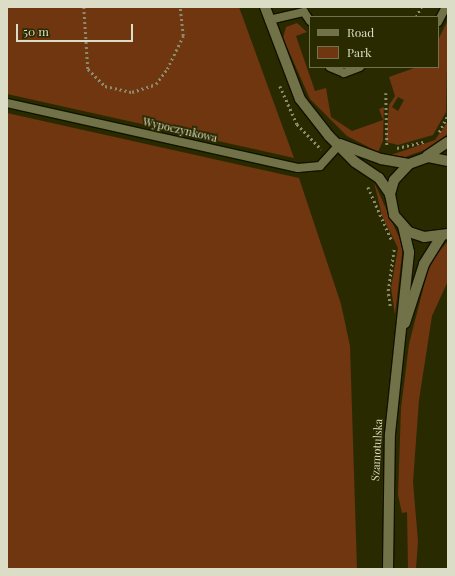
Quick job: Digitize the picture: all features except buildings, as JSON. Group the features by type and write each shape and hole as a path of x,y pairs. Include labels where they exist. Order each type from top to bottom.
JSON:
{"street":[{"path":"265,7 300,99 355,162 385,183 390,194"},
{"path":"390,194 394,180 409,164 448,142"},
{"path":"340,144 381,159 409,164"},
{"path":"421,158 448,161"},
{"name":"Szamotulska","path":"388,569 389,447 402,332 409,244 403,227 394,215 390,194"},
{"path":"403,227 416,235 444,235"},
{"name":"Szamotulska","path":"402,332 424,264 444,235"}],"lane":[{"path":"439,20 446,7"},
{"path":"269,20 304,12 309,20"},
{"path":"332,68 344,73 357,68"},
{"name":"Wypoczynkowa","path":"7,104 298,168 320,166 340,144"}],"path":[{"path":"84,7 88,69 105,86 132,92 156,84 167,69 183,36 180,7"},
{"path":"416,16 421,7"},
{"path":"386,93 386,147 401,148 430,139"},
{"path":"434,137 448,115"}],"green space":[{"path":"7,7 239,7 294,158 7,94"},
{"path":"448,20 446,112 433,135 398,145 386,142 389,105 395,96 389,77 414,68 439,68 439,38","holes":["398,97 404,100 398,111 392,107"]},
{"path":"297,23 307,32 296,36 315,91 326,88 331,117 352,131 383,120 379,109 384,107 383,141 378,152 347,136 310,99 283,38 286,27"},
{"path":"7,113 299,178 341,304 350,346 357,569 7,569"},
{"path":"448,121 448,133 436,146 405,157 388,156 435,140"},
{"path":"374,182 403,246 395,315 391,288 398,248 382,216"},
{"path":"448,241 448,281 432,316 419,400 413,482 418,541 416,569 408,569 407,512 402,513 398,495 401,408 409,344 430,262"}]}
